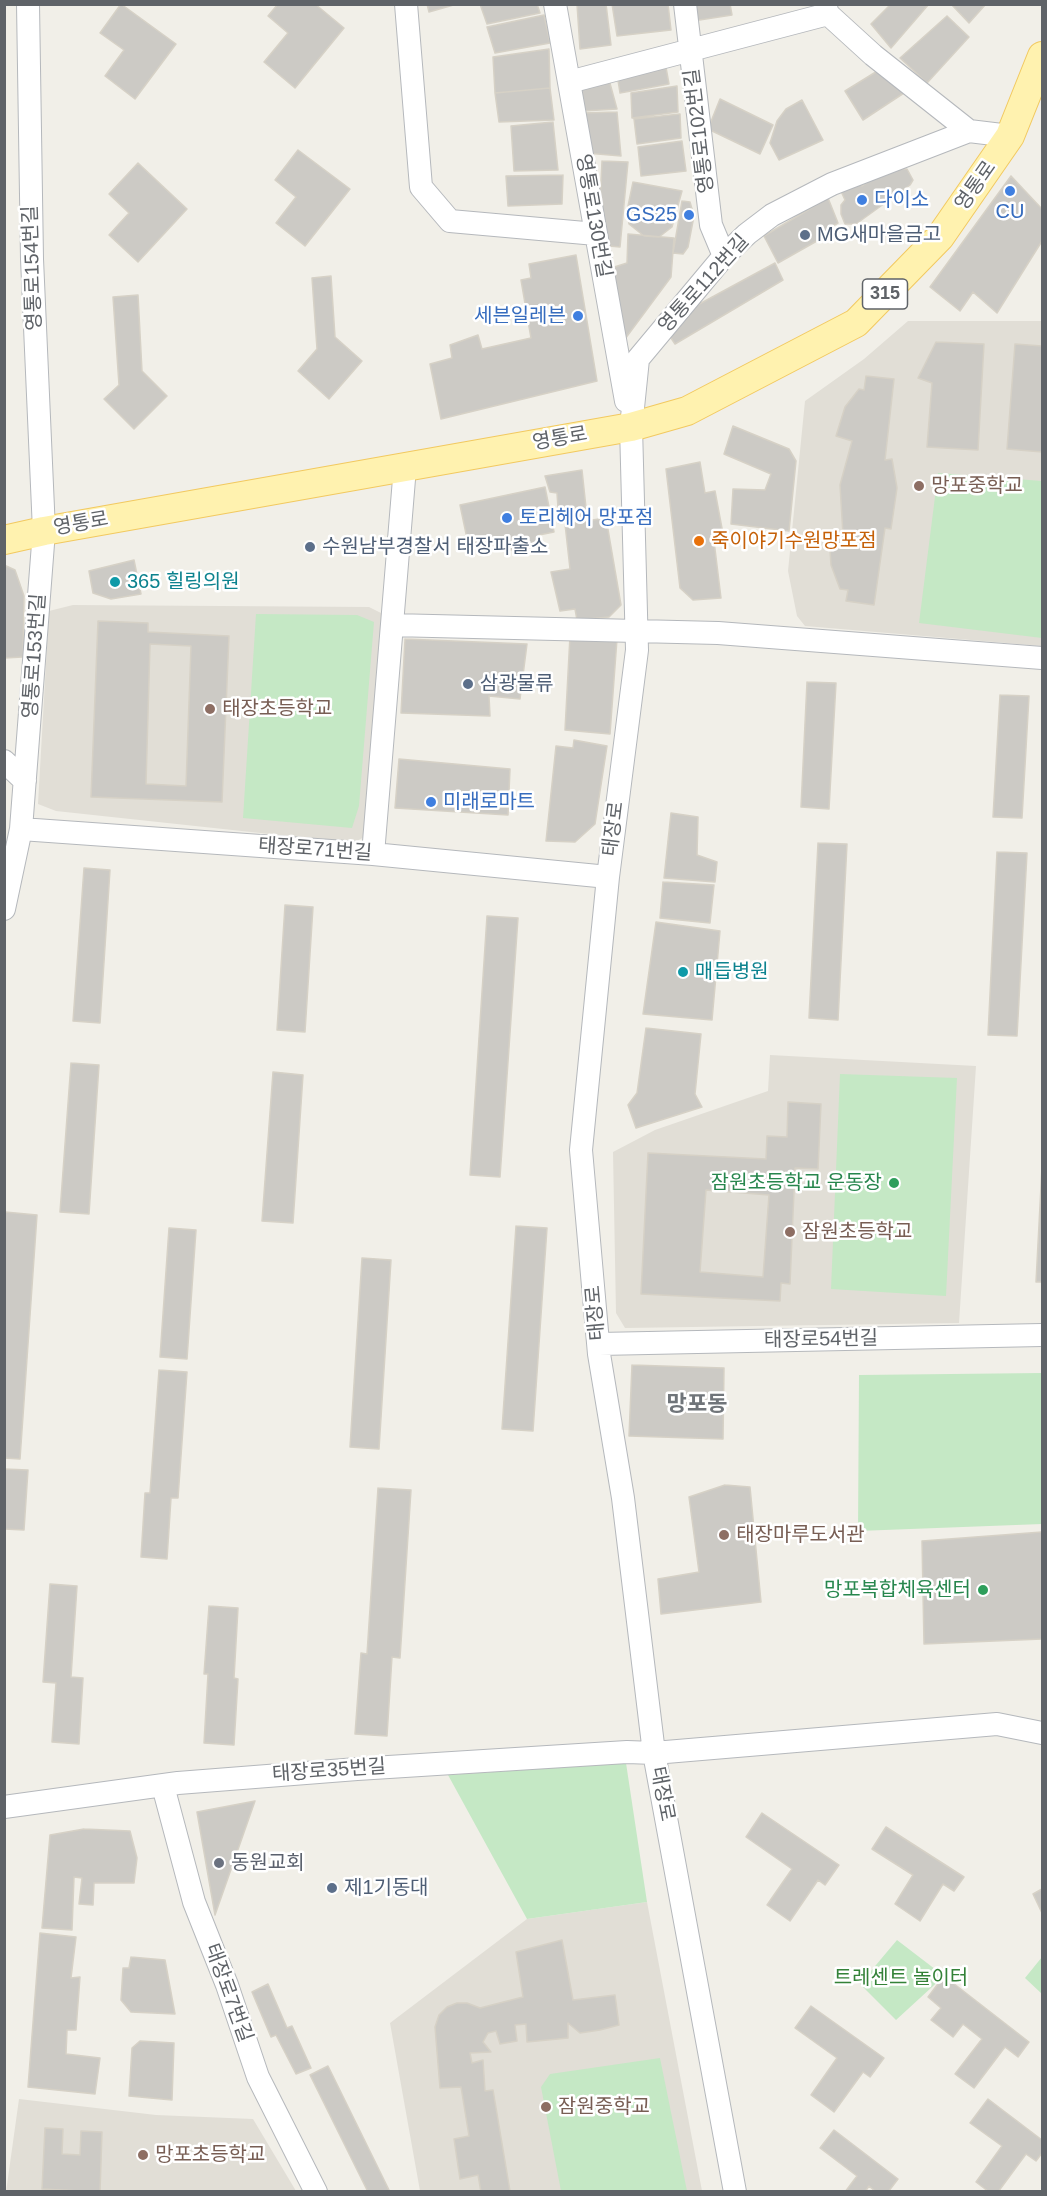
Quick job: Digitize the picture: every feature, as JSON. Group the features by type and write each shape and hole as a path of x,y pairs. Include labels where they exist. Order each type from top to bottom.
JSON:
{"main road":[{"name":"영통로","path":"4,540 631,427 687,411 856,323 940,237 1010,136 1042,56"}],"street":[{"name":"영통로154번길","path":"28,4 32,259 44,531"},
{"path":"406,4 421,187 450,221 596,234"},
{"name":"영통로130번길","path":"555,4 631,427"},
{"name":"영통로102번길","path":"686,4 711,225 723,256"},
{"path":"569,82 690,51 827,9"},
{"name":"영통로","path":"827,9 873,56 969,131 1010,136"},
{"name":"영통로112번길","path":"631,427 638,359 723,256 755,227 801,198 832,184 969,131"},
{"name":"태장로","path":"631,427 638,650 608,878 581,1150 599,1344 623,1498 654,1753 735,2192"},
{"path":"373,854 405,466"},
{"name":"영통로153번길","path":"4,909 21,829 44,531"},
{"path":"392,625 718,633 1042,658"},
{"path":"4,760 25,782"},
{"name":"태장로71번길","path":"21,829 373,854 608,878"},
{"name":"태장로54번길","path":"599,1344 1042,1335"},
{"name":"태장로35번길","path":"4,1807 163,1786 357,1769 627,1752 654,1753 997,1724 1042,1733"},
{"name":"태장로7번길","path":"163,1786 194,1902 227,1985 258,2077 316,2192"}],"shaded area":[{"name":"망포중학교","path":"908,321 1042,321 1042,646 805,626 797,616 788,571 805,401 864,359"},
{"name":"태장초등학교","path":"73,605 369,607 383,614 368,835 353,843 56,811 38,804 49,611"},
{"name":"잠원초등학교","path":"770,1055 976,1066 959,1323 625,1328 616,1313 613,1152 655,1130 768,1091"},
{"name":"잠원중학교","path":"647,1902 702,2191 420,2191 390,2023 527,1919"},
{"name":"망포초등학교","path":"19,2099 156,2115 253,2119 296,2191 6,2192"}],"green space":[{"path":"938,473 1042,481 1042,638 919,623"},
{"path":"256,614 357,615 374,622 359,806 352,828 243,818"},
{"name":"잠원초등학교 운동장","path":"840,1074 957,1078 946,1296 831,1289"},
{"path":"1042,1373 1042,1524 858,1531 859,1375"},
{"path":"626,1763 647,1902 527,1919 448,1775"},
{"name":"트레센트 놀이터","path":"897,1940 944,1976 896,2020 860,1984"},
{"path":"1042,1957 1042,1994 1025,1978"},
{"path":"660,2058 687,2191 561,2191 541,2087 550,2074"}],"building":[{"path":"121,4 176,44 135,99 105,76 124,50 100,33"},
{"path":"278,4 315,4 344,28 295,88 264,62 288,33 268,16"},
{"path":"427,4 457,4 429,12"},
{"path":"480,4 537,4 540,13 487,24"},
{"path":"577,4 606,4 611,45 580,49"},
{"path":"612,4 668,4 671,30 617,36"},
{"path":"692,4 730,4 732,15 693,21"},
{"path":"891,4 929,4 891,48 871,24"},
{"path":"951,4 986,4 969,23"},
{"path":"544,15 550,43 495,53 487,27"},
{"path":"947,16 969,37 927,83 900,58"},
{"path":"549,49 550,88 495,93 493,57"},
{"path":"665,62 669,84 620,93 617,74"},
{"path":"879,70 907,91 863,120 845,91"},
{"path":"608,76 617,109 583,111 577,84"},
{"path":"677,86 678,112 632,118 631,93"},
{"path":"550,88 554,120 499,122 495,93"},
{"path":"720,99 773,125 760,154 708,129"},
{"path":"802,100 823,140 779,160 770,143 777,121 786,109"},
{"path":"617,112 621,156 586,153 583,113"},
{"path":"680,114 681,138 637,144 634,119"},
{"path":"553,122 558,170 514,171 511,126"},
{"path":"682,141 686,171 641,176 638,147"},
{"path":"298,150 350,189 305,246 276,223 296,197 275,180"},
{"path":"602,161 628,162 620,247 598,245"},
{"path":"138,163 187,209 138,262 109,235 129,213 109,194"},
{"path":"887,169 907,169 913,180 910,185 856,224 845,224 841,214 841,205 845,200 840,189 857,179 862,186"},
{"path":"563,175 562,204 508,206 506,176"},
{"path":"1011,176 1042,209 1042,241 997,313 973,292 960,311 930,287"},
{"path":"633,182 682,191 672,227 659,237 644,236 629,224 627,211"},
{"path":"828,198 838,223 829,228 831,233 778,263 764,236"},
{"path":"682,201 690,202 694,216 688,247 683,254 673,253"},
{"path":"628,234 674,238 671,277 625,339 608,269 627,263"},
{"path":"576,255 597,381 441,419 430,364 452,358 450,345 478,335 482,349 531,338 521,280 531,278 529,264"},
{"path":"775,263 783,280 675,344 669,335 692,308"},
{"path":"331,276 335,337 362,361 329,399 298,371 317,349 312,278"},
{"path":"138,295 142,371 167,396 134,429 104,399 119,385 113,297"},
{"path":"936,342 984,344 978,450 927,447 932,383 918,378"},
{"path":"1015,344 1042,346 1042,452 1007,449"},
{"path":"866,376 894,379 885,460 892,459 897,488 891,529 885,528 874,605 846,601 848,590 840,589 831,565 829,536 843,535 840,485 852,441 836,436 845,407 859,389 864,390"},
{"path":"733,426 789,449 796,461 789,531 731,524 733,489 765,490 771,474 724,454"},
{"path":"700,462 705,493 715,491 724,539 714,541 721,598 693,600 680,588 666,469"},
{"path":"582,470 587,517 559,523 557,493 550,492 545,476"},
{"name":"토리헤어 망포점","path":"545,487 554,532 539,535 541,544 505,551 500,541 469,548 460,505"},
{"path":"606,518 621,605 609,617 577,620 575,609 560,611 551,572 570,569 565,524"},
{"name":"365 힐링의원","path":"134,560 141,594 111,599 93,593 89,571"},
{"path":"4,565 15,570 24,596 23,657 4,658"},
{"path":"98,621 148,623 148,632 229,636 222,802 91,797","holes":["150,644 191,646 186,786 146,784"]},
{"path":"570,636 617,639 610,734 565,730"},
{"path":"405,639 527,644 520,699 489,696 490,716 401,713"},
{"path":"807,682 836,683 829,809 801,807"},
{"path":"1000,695 1029,696 1022,818 993,817"},
{"path":"574,740 607,746 595,824 575,842 546,841 556,746 573,748"},
{"path":"399,759 510,769 508,815 395,808"},
{"path":"671,813 698,817 697,855 717,862 715,882 664,878"},
{"path":"818,843 847,844 838,1020 809,1018"},
{"path":"997,852 1027,853 1017,1036 988,1035"},
{"path":"84,868 110,870 100,1023 73,1021"},
{"path":"663,882 714,885 710,923 660,918"},
{"path":"285,905 313,907 305,1032 277,1030"},
{"path":"487,916 518,918 500,1177 470,1175"},
{"name":"매듭병원","path":"656,922 720,931 712,1020 643,1014"},
{"path":"646,1028 701,1034 695,1094 702,1107 636,1128 628,1105 637,1093"},
{"path":"71,1063 99,1065 89,1214 60,1212"},
{"path":"273,1072 303,1075 293,1223 262,1221"},
{"path":"788,1102 821,1104 818,1169 795,1168 790,1284 781,1283 780,1301 641,1294 648,1153 766,1159 767,1136 787,1137","holes":["706,1190 769,1195 763,1277 700,1272"]},
{"path":"1042,1167 1042,1282 1036,1282"},
{"path":"5,1212 37,1215 20,1459 4,1458"},
{"path":"516,1226 547,1228 533,1431 502,1429"},
{"path":"169,1228 196,1230 187,1359 160,1357"},
{"path":"362,1258 391,1260 379,1449 350,1447"},
{"path":"632,1365 724,1368 723,1439 629,1436"},
{"path":"159,1370 187,1372 178,1498 171,1498 167,1559 141,1557 145,1493 150,1493"},
{"path":"4,1469 28,1470 24,1530 4,1529"},
{"name":"태장마루도서관","path":"725,1485 750,1487 761,1602 661,1614 658,1579 699,1572 689,1497"},
{"path":"378,1488 411,1490 400,1658 392,1657 387,1736 355,1734 361,1653 367,1654"},
{"name":"망포복합체육센터","path":"1042,1532 1042,1639 924,1644 922,1541"},
{"path":"50,1584 77,1586 71,1677 83,1678 79,1744 52,1742 56,1683 43,1682"},
{"path":"209,1606 238,1608 234,1678 238,1679 234,1745 204,1743 208,1674 204,1674"},
{"name":"동원교회","path":"255,1801 215,1915 197,1812"},
{"path":"762,1813 839,1865 825,1885 818,1880 790,1921 767,1905 792,1869 746,1837"},
{"path":"886,1827 964,1877 954,1891 943,1884 920,1921 895,1904 913,1875 872,1849"},
{"path":"84,1829 130,1831 137,1858 134,1883 94,1883 93,1905 79,1904 82,1878 74,1877 72,1930 42,1928 50,1835"},
{"path":"1042,1889 1042,1913 1033,1894"},
{"path":"40,1933 76,1937 71,1978 80,1977 76,2030 67,2030 66,2054 100,2058 95,2094 28,2087"},
{"path":"562,1940 573,2000 615,1995 619,2025 580,2033 568,2023 568,2038 527,2042 526,2024 515,2025 517,2041 500,2044 496,2031 488,2033 483,2042 491,2052 470,2053 472,2063 483,2060 485,2091 493,2090 510,2191 481,2192 478,2175 460,2179 454,2139 469,2136 461,2087 440,2088 435,2027 439,2015 447,2007 457,2003 467,2003 480,2008 523,1997 516,1952"},
{"path":"131,1957 165,1960 175,2014 131,2012 121,2000 123,1968 129,1968"},
{"path":"944,1976 1029,2042 1018,2057 1005,2047 974,2088 955,2074 982,2039 963,2024 953,2037 931,2020 941,2008 928,1997"},
{"path":"268,1984 287,2028 292,2026 311,2068 296,2074 276,2035 271,2037 252,1992"},
{"path":"811,2006 884,2058 870,2077 863,2072 834,2112 811,2095 837,2058 795,2028"},
{"path":"140,2041 174,2043 172,2100 129,2096 132,2048"},
{"path":"328,2066 390,2192 368,2192 310,2075"},
{"path":"988,2099 1042,2140 1042,2153 1036,2161 1026,2154 998,2192 989,2192 976,2182 1002,2146 970,2123"},
{"path":"45,2128 63,2129 62,2154 80,2155 81,2131 102,2132 100,2192 42,2189"},
{"path":"834,2130 898,2179 888,2192 876,2192 869,2186 865,2192 845,2192 857,2176 820,2148"}],"place":[{"name":"CU","path":"1010,191"},
{"name":"다이소","path":"862,200"},
{"name":"GS25","path":"689,215"},
{"name":"MG새마을금고","path":"805,235"},
{"name":"세븐일레븐","path":"578,316"},
{"name":"망포중학교","path":"919,486"},
{"name":"토리헤어 망포점","path":"507,518"},
{"name":"죽이야기수원망포점","path":"699,541"},
{"name":"수원남부경찰서 태장파출소","path":"310,547"},
{"name":"365 힐링의원","path":"115,582"},
{"name":"삼광물류","path":"468,684"},
{"name":"태장초등학교","path":"210,709"},
{"name":"미래로마트","path":"431,802"},
{"name":"매듭병원","path":"683,972"},
{"name":"잠원초등학교 운동장","path":"894,1183"},
{"name":"잠원초등학교","path":"790,1232"},
{"name":"태장마루도서관","path":"724,1535"},
{"name":"망포복합체육센터","path":"983,1590"},
{"name":"동원교회","path":"219,1863"},
{"name":"제1기동대","path":"332,1888"},
{"name":"잠원중학교","path":"546,2107"},
{"name":"망포초등학교","path":"143,2155"}],"district":[{"name":"망포동","path":"697,1405"}]}
